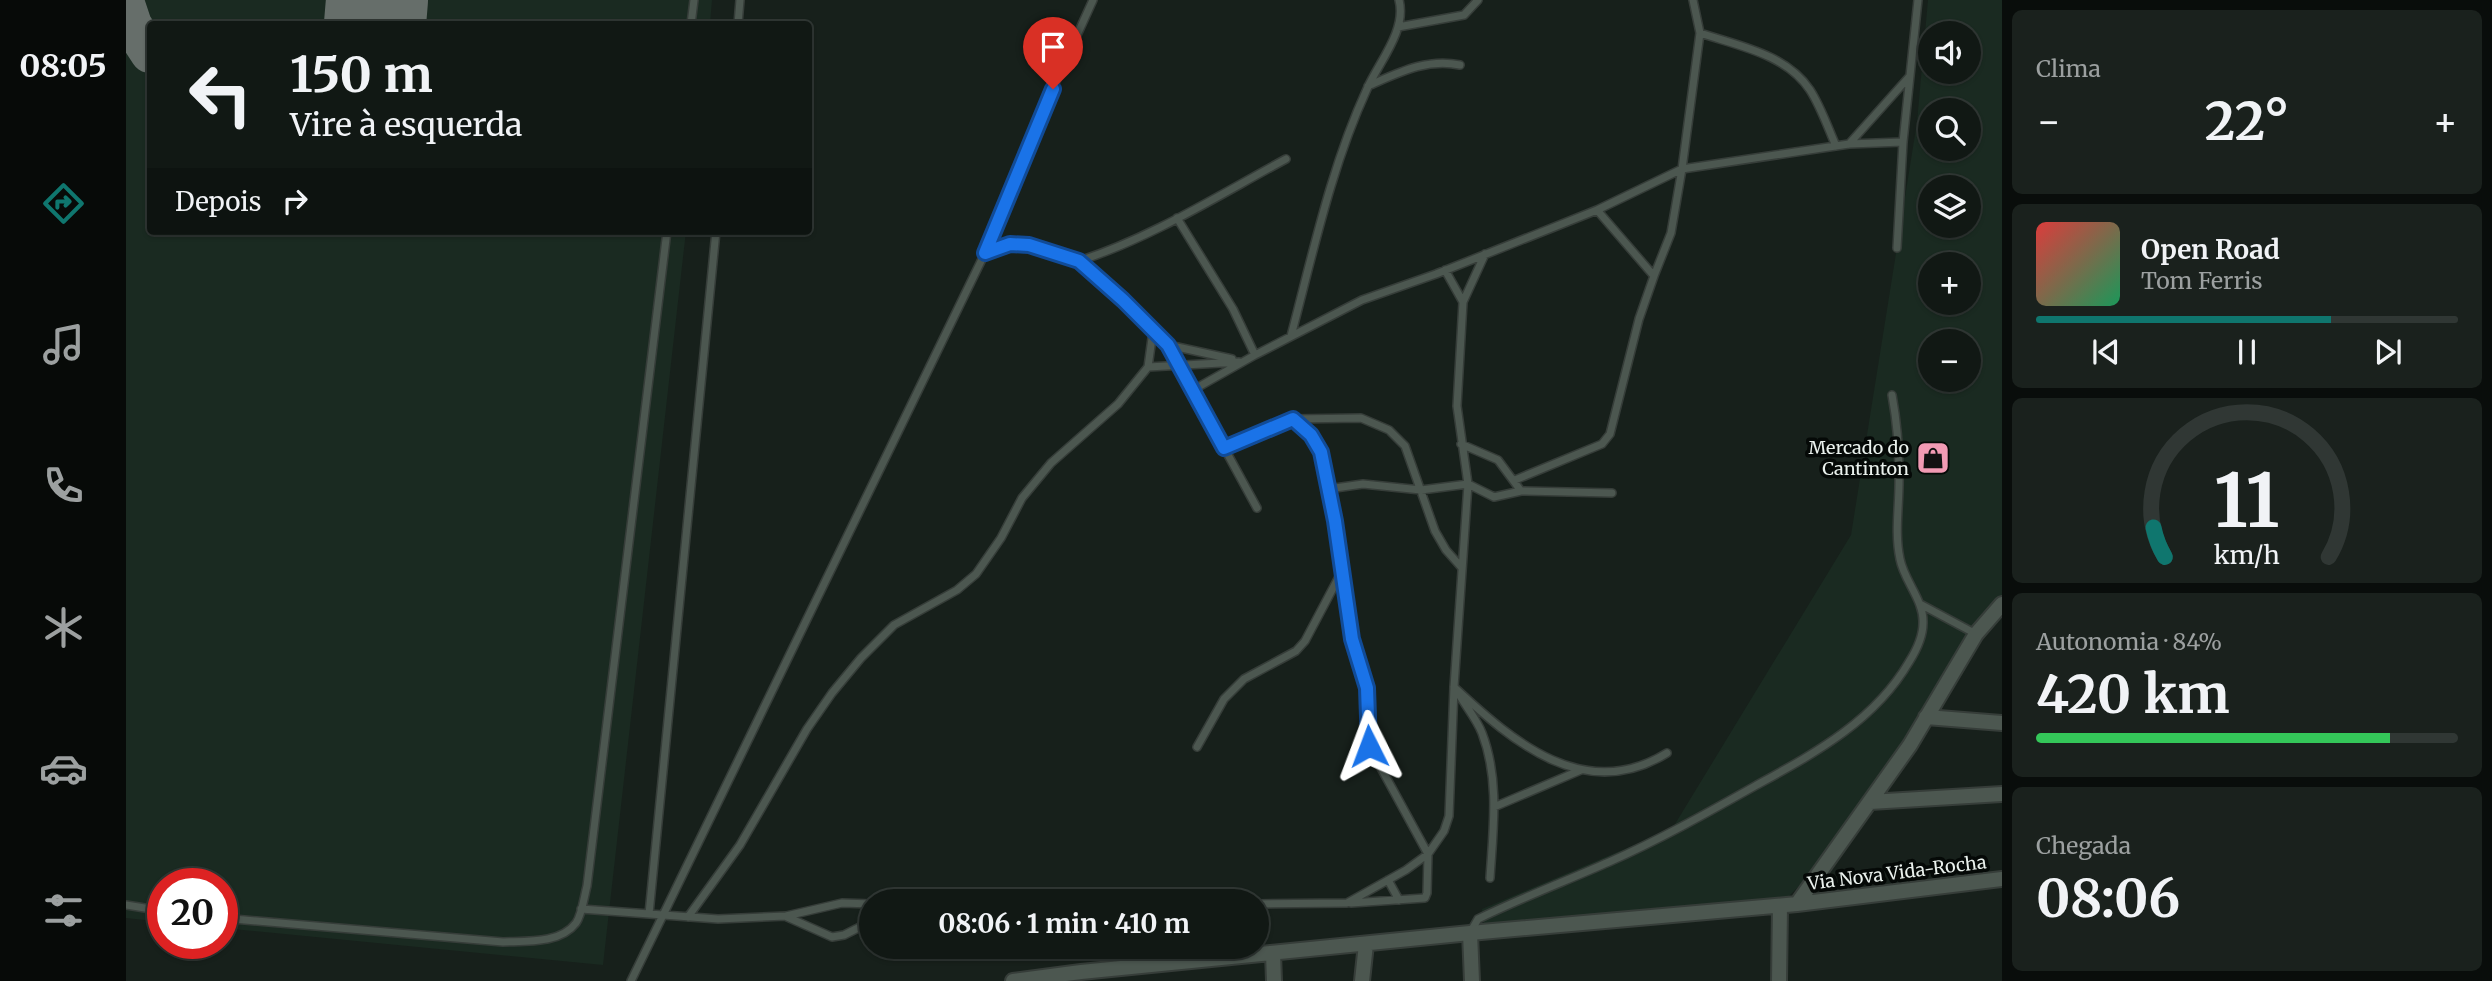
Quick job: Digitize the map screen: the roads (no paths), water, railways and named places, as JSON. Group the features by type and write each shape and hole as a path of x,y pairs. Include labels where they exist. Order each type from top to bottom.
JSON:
{"street":[{"path":"1797,904 1910,745 1976,634 1996,617 2002,604"},
{"path":"1926,717 2002,723"},
{"path":"1870,802 2002,794"},
{"name":"Via Nova Vida-Rocha","path":"1013,981 1082,976 1470,933 1780,906 2002,879"},
{"path":"1779,981 1780,906"},
{"path":"1470,933 1472,981"},
{"path":"1362,981 1366,944"},
{"path":"1273,953 1274,981"}],"lane":[{"path":"691,21 694,0"},
{"path":"737,21 740,0"},
{"path":"631,981 985,253 1093,0"},
{"path":"1291,335 1333,181 1367,86 1398,27 1401,13 1399,0"},
{"path":"1398,27 1464,15 1478,0"},
{"path":"1515,480 1602,443 1610,434 1640,319 1671,233 1700,33 1693,0"},
{"path":"1897,248 1903,142 1918,0"},
{"path":"1700,33 1770,56 1794,73 1811,91 1836,146"},
{"path":"1367,86 1415,66 1432,63 1460,65"},
{"path":"1849,144 1910,76"},
{"path":"1193,390 1291,335 1362,300 1597,210 1682,169 1849,144 1903,142"},
{"path":"1079,261 1101,254 1177,218 1286,159"},
{"path":"1597,210 1654,276"},
{"path":"1177,218 1233,309 1255,355"},
{"path":"238,919 503,942 543,940 562,935 577,923 587,887 667,235"},
{"path":"649,914 716,235"},
{"path":"985,253 1010,244 1029,245 1079,261 1123,300 1168,345 1257,508"},
{"path":"1347,903 1428,854 1444,831 1449,816 1454,687 1468,484 1457,406 1463,302 1485,254"},
{"path":"1445,270 1463,302"},
{"path":"688,917 740,845 807,729 832,693 860,658 894,625 957,590 976,574 1001,538 1022,498 1051,463 1118,404 1148,367 1153,331"},
{"path":"1168,345 1243,361"},
{"path":"1148,367 1243,361"},
{"path":"1470,933 1478,919 1612,861 1707,814 1815,753 1850,729 1879,702 1900,677 1915,652 1924,622 1920,604 1904,573 1900,558 1898,450 1892,395"},
{"path":"1224,448 1293,419 1361,418 1389,430 1405,446 1435,531 1446,550 1462,568"},
{"path":"1269,904 1399,900 1425,898 1427,893 1428,854 1369,746 1367,688 1352,639 1335,521 1321,452 1311,435 1293,419"},
{"path":"1461,444 1498,460 1521,491"},
{"path":"1328,489 1363,484 1421,490 1468,484 1493,497 1521,491 1612,493"},
{"path":"1197,747 1223,699 1244,679 1296,651 1306,641 1341,573"},
{"path":"1920,604 1976,634"},
{"path":"1454,687 1510,736 1543,757 1581,769 1630,771 1649,764 1667,752"},
{"path":"1454,687 1482,733 1492,774 1494,807 1490,878"},
{"path":"1494,807 1581,769"},
{"path":"1388,880 1399,900"},
{"path":"581,909 718,919 786,916 842,903 859,904"},
{"path":"126,905 147,908"},
{"path":"786,916 832,937 844,935 859,927"}],"place":[{"name":"Mercado do Cantinton","path":"1933,458"}]}
